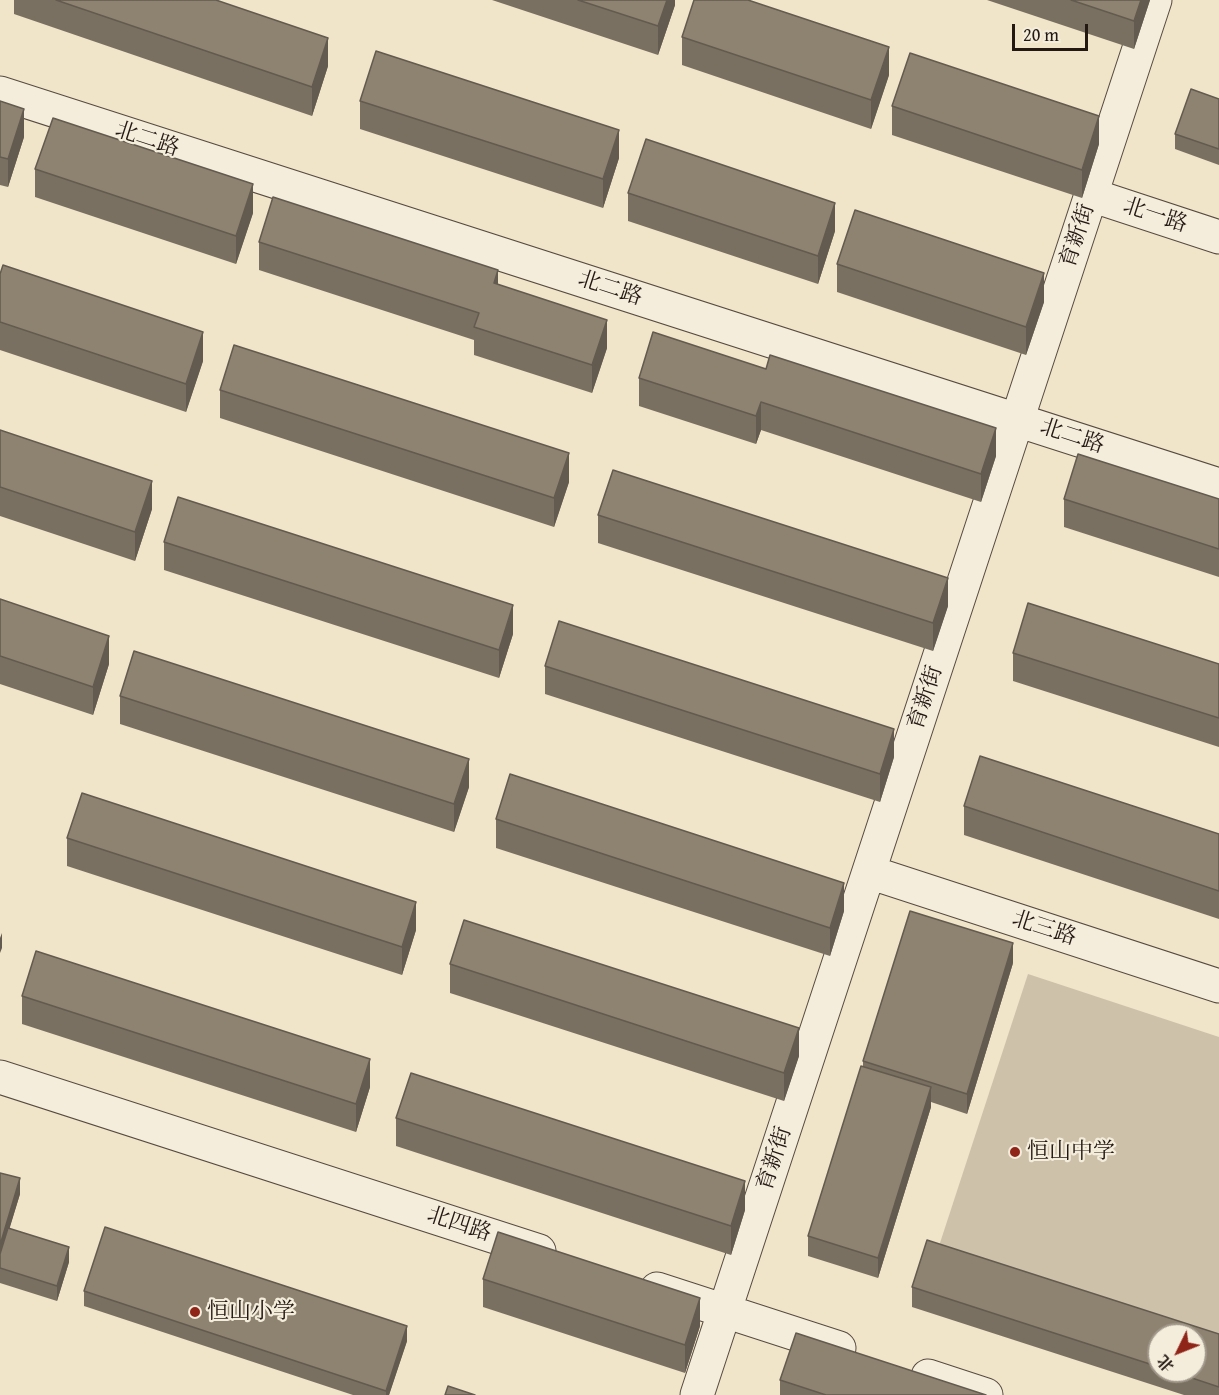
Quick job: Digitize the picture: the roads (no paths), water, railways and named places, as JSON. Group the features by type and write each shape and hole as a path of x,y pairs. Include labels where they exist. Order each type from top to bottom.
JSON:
{"street":[{"name":"育新街","path":"697,1395 1155,0"},
{"name":"北二路","path":"0,93 1219,484"},
{"name":"北一路","path":"1091,195 1219,237"},
{"name":"北三路","path":"869,872 1219,986"},
{"name":"北四路","path":"0,1077 566,1260"},
{"path":"623,1278 986,1395"}],"place":[{"name":"恒山中学","path":"1015,1152"},
{"name":"恒山小学","path":"195,1312"}]}
